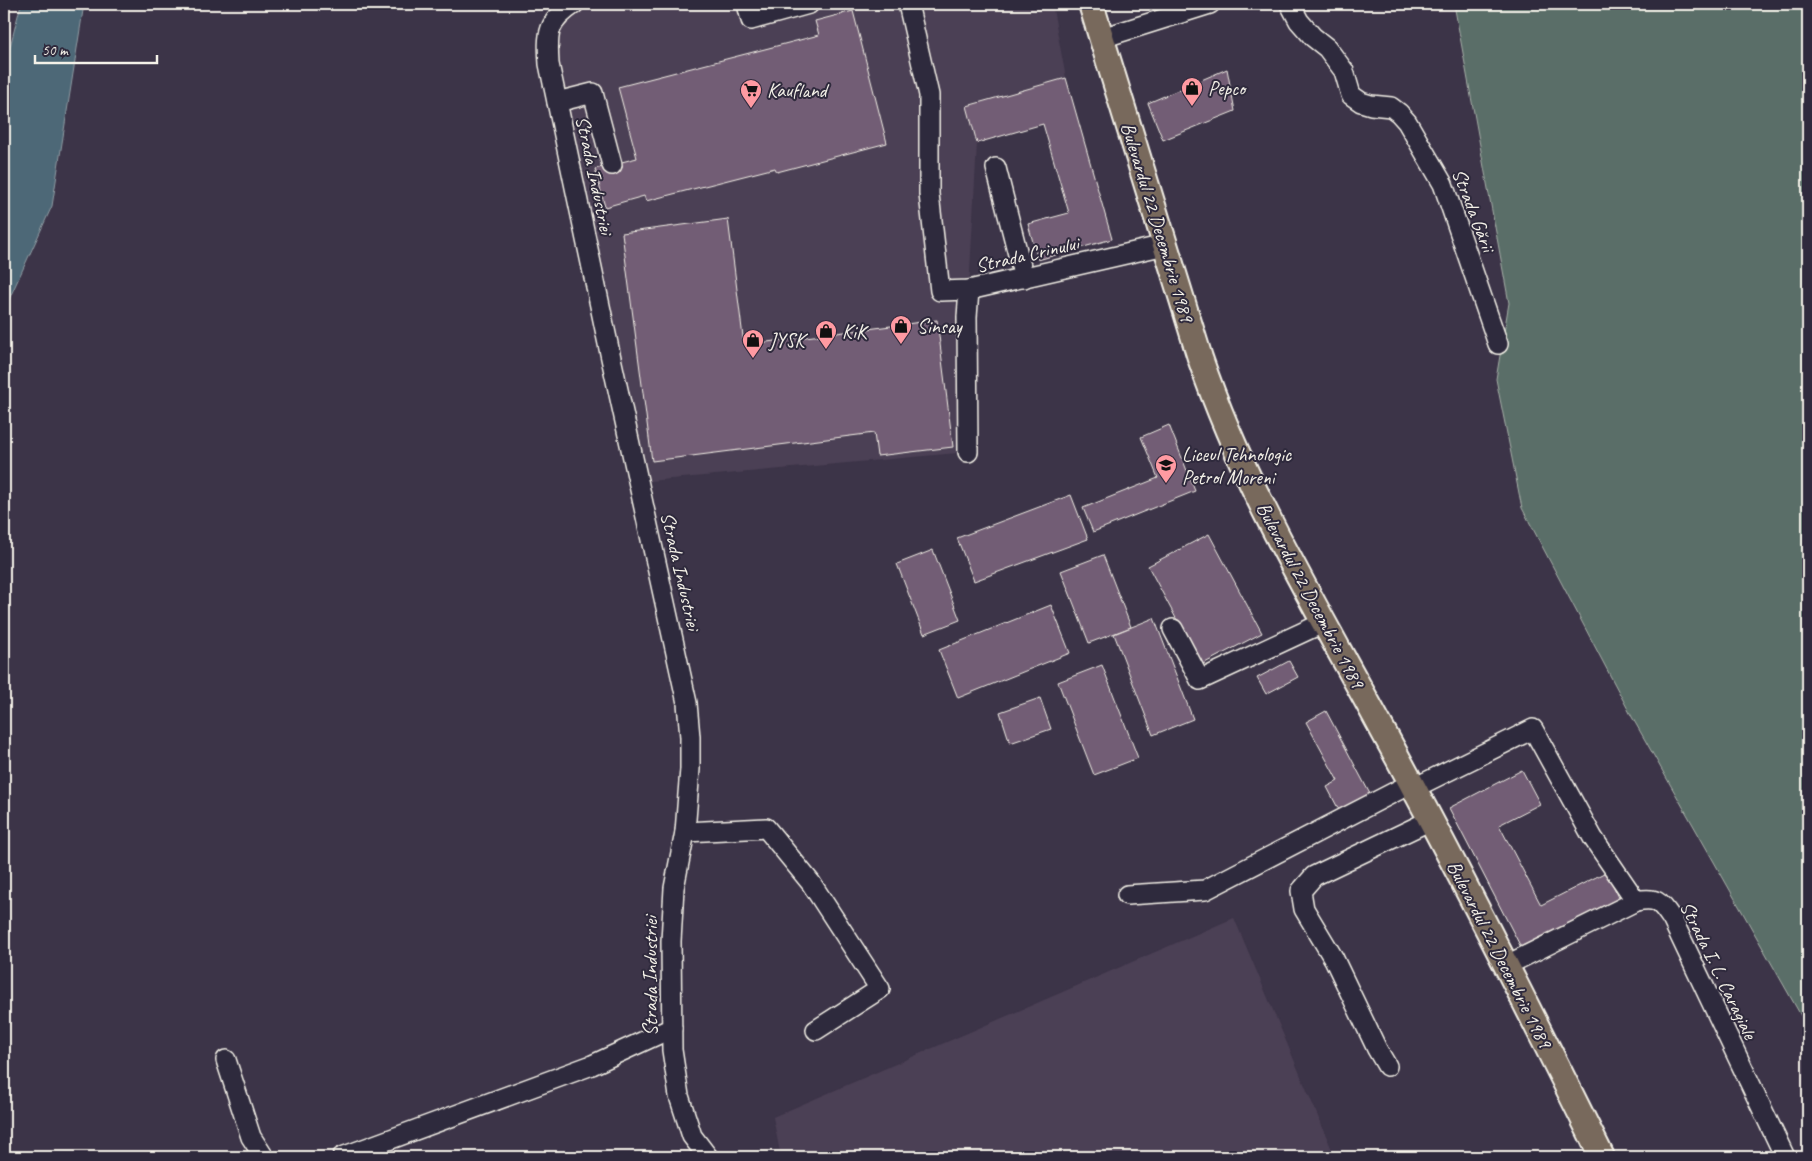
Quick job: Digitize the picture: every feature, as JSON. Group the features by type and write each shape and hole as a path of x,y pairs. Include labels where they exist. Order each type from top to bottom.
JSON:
{"main road":[{"name":"Bulevardul 22 Decembrie 1989","path":"1091,4 1214,398 1266,515 1413,786 1507,965 1602,1157"}],"street":[{"name":"Strada Industriei","path":"574,4 559,14 550,28 548,42 549,64 687,703 690,769 685,832 674,888 670,941 672,1050 679,1096 692,1136 708,1157"},
{"path":"747,4 751,20 808,4"},
{"path":"908,4 929,95 929,194 940,291 969,290"},
{"path":"1102,38 1210,4"},
{"name":"Strada Gării","path":"1290,4 1299,21 1312,37 1327,48 1344,71 1351,95 1360,102 1371,106 1391,107 1407,122 1443,184 1498,344"},
{"path":"557,102 594,93 612,165"},
{"path":"996,168 1024,278"},
{"name":"Strada Crinului","path":"968,452 967,317 969,290 1165,245"},
{"path":"1172,629 1200,680 1325,622"},
{"path":"1127,895 1205,890 1413,786 1533,729 1593,838 1636,901 1507,965"},
{"path":"1387,1066 1334,959 1304,909 1300,891 1314,876 1431,820"},
{"path":"685,832 766,828 812,883 880,989 816,1030"},
{"name":"Strada I. L. Caragiale","path":"1636,901 1656,900 1662,904 1672,919 1785,1157"},
{"path":"342,1157 592,1065 672,1028"},
{"path":"226,1060 251,1137 264,1157"}],"shaded area":[{"path":"574,4 1052,4 1066,78 967,106 977,143 969,290 968,452 638,482 549,64 559,14"},
{"path":"1234,918 1335,1157 781,1157 773,1117"}],"green space":[{"path":"1454,4 1808,4 1808,1028 1632,717 1522,508 1496,379 1509,303"}],"water":[{"path":"21,4 84,4 52,206 4,310 4,70"}],"building":[{"name":"Kaufland","path":"853,11 887,143 777,172 775,168 646,201 644,196 605,207 595,169 637,158 618,87 819,35 815,21"},
{"name":"Pepco","path":"1227,69 1235,111 1163,140 1148,103"},
{"path":"1066,78 1112,239 1038,260 1028,224 1069,213 1043,124 977,143 967,106"},
{"path":"728,219 744,345 937,320 953,447 877,456 874,433 652,461 622,233"},
{"name":"Liceul Tehnologic Petrol Moreni","path":"1169,425 1195,491 1093,532 1083,508 1158,478 1141,437"},
{"path":"1071,495 1088,539 974,581 957,538"},
{"path":"1209,534 1262,633 1201,665 1148,566"},
{"path":"933,550 960,620 924,634 897,564"},
{"path":"1103,555 1131,627 1089,643 1061,571"},
{"path":"1051,605 1070,653 958,698 939,650"},
{"path":"1154,618 1193,719 1153,735 1114,634"},
{"path":"1289,661 1298,677 1266,694 1257,678"},
{"path":"1102,665 1138,758 1094,775 1058,682"},
{"path":"1040,698 1051,729 1010,743 1000,712"},
{"path":"1326,711 1370,794 1339,810 1327,787 1338,781 1306,722"},
{"path":"1522,770 1540,804 1499,825 1541,905 1606,872 1623,905 1525,955 1449,808"}],"place":[{"name":"Pepco","path":"1192,107"},
{"name":"Kaufland","path":"751,109"},
{"name":"Sinsay","path":"901,345"},
{"name":"KiK","path":"826,350"},
{"name":"JYSK","path":"753,359"},
{"name":"Liceul Tehnologic Petrol Moreni","path":"1166,484"}]}
